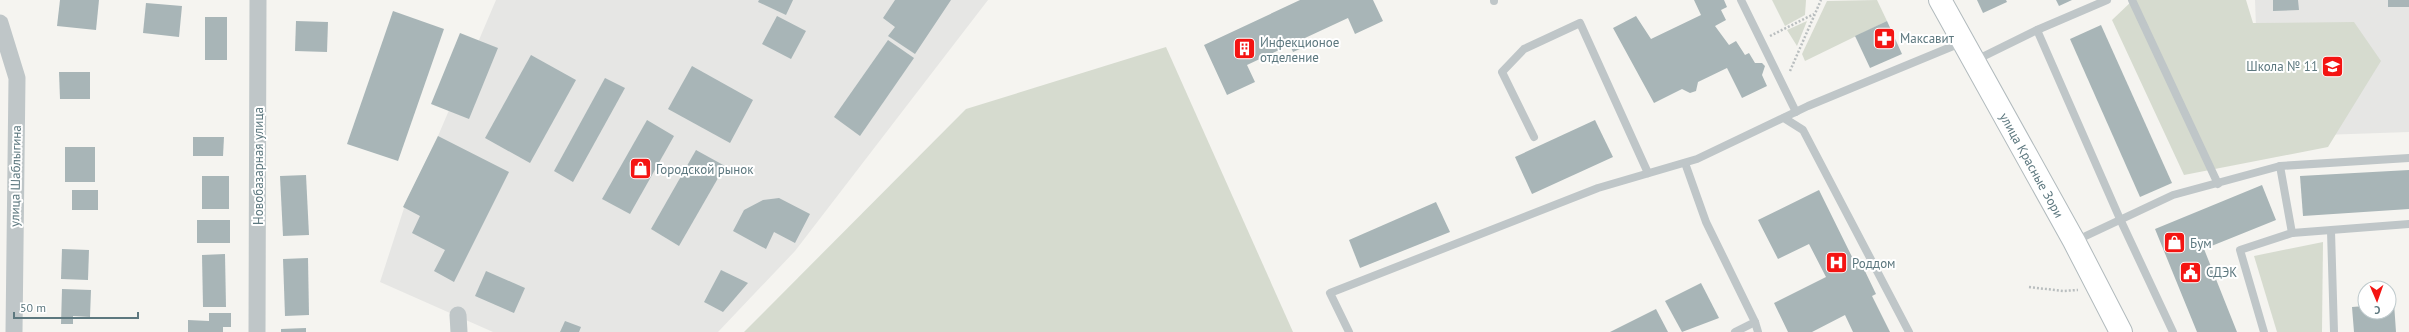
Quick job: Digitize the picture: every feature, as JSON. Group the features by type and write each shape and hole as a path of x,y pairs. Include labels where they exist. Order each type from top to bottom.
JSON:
{"main road":[{"name":"улица Красные Зори","path":"1940,0 2074,241 2121,332"}],"street":[{"name":"Новобазарная улица","path":"257,332 258,0"},
{"name":"улица Шаблыгина","path":"0,23 17,78 14,332"},
{"path":"458,315 459,332"}],"lane":[{"path":"1741,0 1796,112"},
{"path":"1974,61 2036,30 2108,0"},
{"path":"2132,0 2218,184"},
{"path":"1534,137 1502,72 1524,49 1580,23 1648,173"},
{"path":"2036,30 2120,219 2173,332"},
{"path":"1350,332 1330,293 1598,188 1697,159 1796,112 1964,42"},
{"path":"1784,118 1803,130 1909,332"},
{"path":"2074,241 2173,195 2280,166 2409,158"},
{"path":"1685,163 1706,222 1755,322 1758,332"},
{"path":"2280,166 2292,233"},
{"path":"2264,332 2240,250 2292,233 2409,224"},
{"path":"2331,231 2334,332"},
{"path":"1735,332 1755,322"}],"path":[{"path":"1783,86 1821,0"},
{"path":"1761,40 1815,14"},
{"path":"2029,287 2062,292 2085,289"}],"shaded area":[{"name":"Городской рынок","path":"496,0 988,0 795,251 718,332 493,332 380,282 406,202 438,136"},
{"path":"1772,0 1806,0 1805,15 1785,26"},
{"path":"1877,0 1887,21 1805,61 1802,54 1827,1"},
{"path":"2133,0 2246,0 2253,23 2354,22 2381,61 2328,147 2184,175 2112,20"},
{"name":"Школа № 11","path":"2255,0 2409,0 2409,132 2260,137"},
{"path":"1807,21 1797,46 1787,30"},
{"path":"1166,47 1293,332 744,332 966,109"},
{"path":"2323,242 2322,332 2277,332 2254,256"}],"building":[{"path":"60,0 99,0 96,30 57,26"},
{"path":"759,0 793,0 786,15 758,2"},
{"path":"895,0 951,0 915,54 888,36 895,27 883,18"},
{"name":"Инфекционое отделение","path":"1300,0 1373,0 1383,21 1355,34 1348,18 1305,38 1309,45 1293,52 1290,45 1247,65 1255,82 1227,95 1204,45"},
{"path":"1694,0 1724,0 1727,7 1721,10 1726,20 1715,26 1729,45 1736,41 1745,55 1749,53 1755,63 1762,63 1765,66 1762,75 1767,86 1742,98 1727,68 1698,82 1696,91 1690,93 1682,89 1654,103 1613,28 1636,16 1651,39 1701,15"},
{"path":"1977,0 2006,0 2007,2 1983,13"},
{"path":"2056,0 2072,0 2059,6"},
{"path":"2273,0 2298,0 2299,10 2273,11"},
{"path":"2388,0 2409,0 2409,7 2388,7"},
{"path":"146,3 182,6 179,37 143,33"},
{"path":"393,11 444,29 398,161 347,144"},
{"path":"777,16 806,31 791,59 762,44"},
{"path":"205,17 227,17 227,60 205,60"},
{"path":"296,21 328,22 327,52 295,51"},
{"path":"1887,21 1902,54 1870,68 1855,36"},
{"path":"2101,25 2172,183 2140,197 2070,39"},
{"path":"460,33 498,48 469,119 431,104"},
{"path":"888,40 914,58 860,136 834,117"},
{"path":"531,55 576,80 530,163 485,138"},
{"path":"692,66 753,100 730,143 668,109"},
{"path":"59,72 90,72 90,99 60,99"},
{"path":"605,78 625,88 573,182 554,171"},
{"path":"647,120 674,136 630,214 602,199"},
{"path":"1595,120 1613,157 1532,194 1515,157"},
{"path":"438,136 509,172 454,282 434,271 445,250 412,233 420,216 403,207"},
{"path":"193,137 224,137 223,156 193,156"},
{"path":"65,147 95,147 95,182 65,182"},
{"path":"696,150 725,166 679,246 651,229"},
{"path":"2409,170 2409,209 2303,216 2300,176"},
{"path":"306,175 309,235 283,236 280,176"},
{"path":"202,176 229,176 229,209 202,209"},
{"path":"2262,185 2276,220 2204,249 2237,332 2197,332 2155,229"},
{"path":"72,190 98,190 98,210 72,210"},
{"name":"Роддом","path":"1819,190 1858,269 1863,267 1876,294 1872,296 1890,332 1853,332 1845,315 1812,332 1788,332 1774,303 1826,277 1809,244 1778,259 1758,220"},
{"path":"779,198 810,214 795,243 774,232 766,249 733,231 744,210 763,200"},
{"path":"1436,202 1450,232 1360,268 1349,240"},
{"path":"197,220 230,220 230,243 197,243"},
{"path":"62,249 89,250 88,280 61,279"},
{"path":"225,254 226,307 203,307 202,255"},
{"path":"308,258 309,315 285,316 283,259"},
{"path":"721,270 748,283 723,312 704,302"},
{"path":"486,271 525,288 514,313 475,296"},
{"path":"1701,283 1719,318 1682,332 1665,301"},
{"path":"62,289 91,290 90,317 73,316 73,324 61,324"},
{"path":"2352,307 2357,307 2357,320 2395,320 2396,332 2354,332"},
{"path":"1656,309 1668,332 1610,332"},
{"path":"209,313 231,313 231,327 223,327 223,332 188,332 188,320 209,321"},
{"path":"565,321 581,327 579,332 560,332"},
{"path":"306,328 306,332 281,332 281,329"}],"place":[{"name":"Максавит","path":"1885,38"},
{"name":"Инфекционое отделение","path":"1244,49"},
{"name":"Школа № 11","path":"2333,66"},
{"name":"Городской рынок","path":"640,169"},
{"name":"Бум","path":"2174,243"},
{"name":"Роддом","path":"1837,263"},
{"name":"СДЭК","path":"2190,272"}]}
